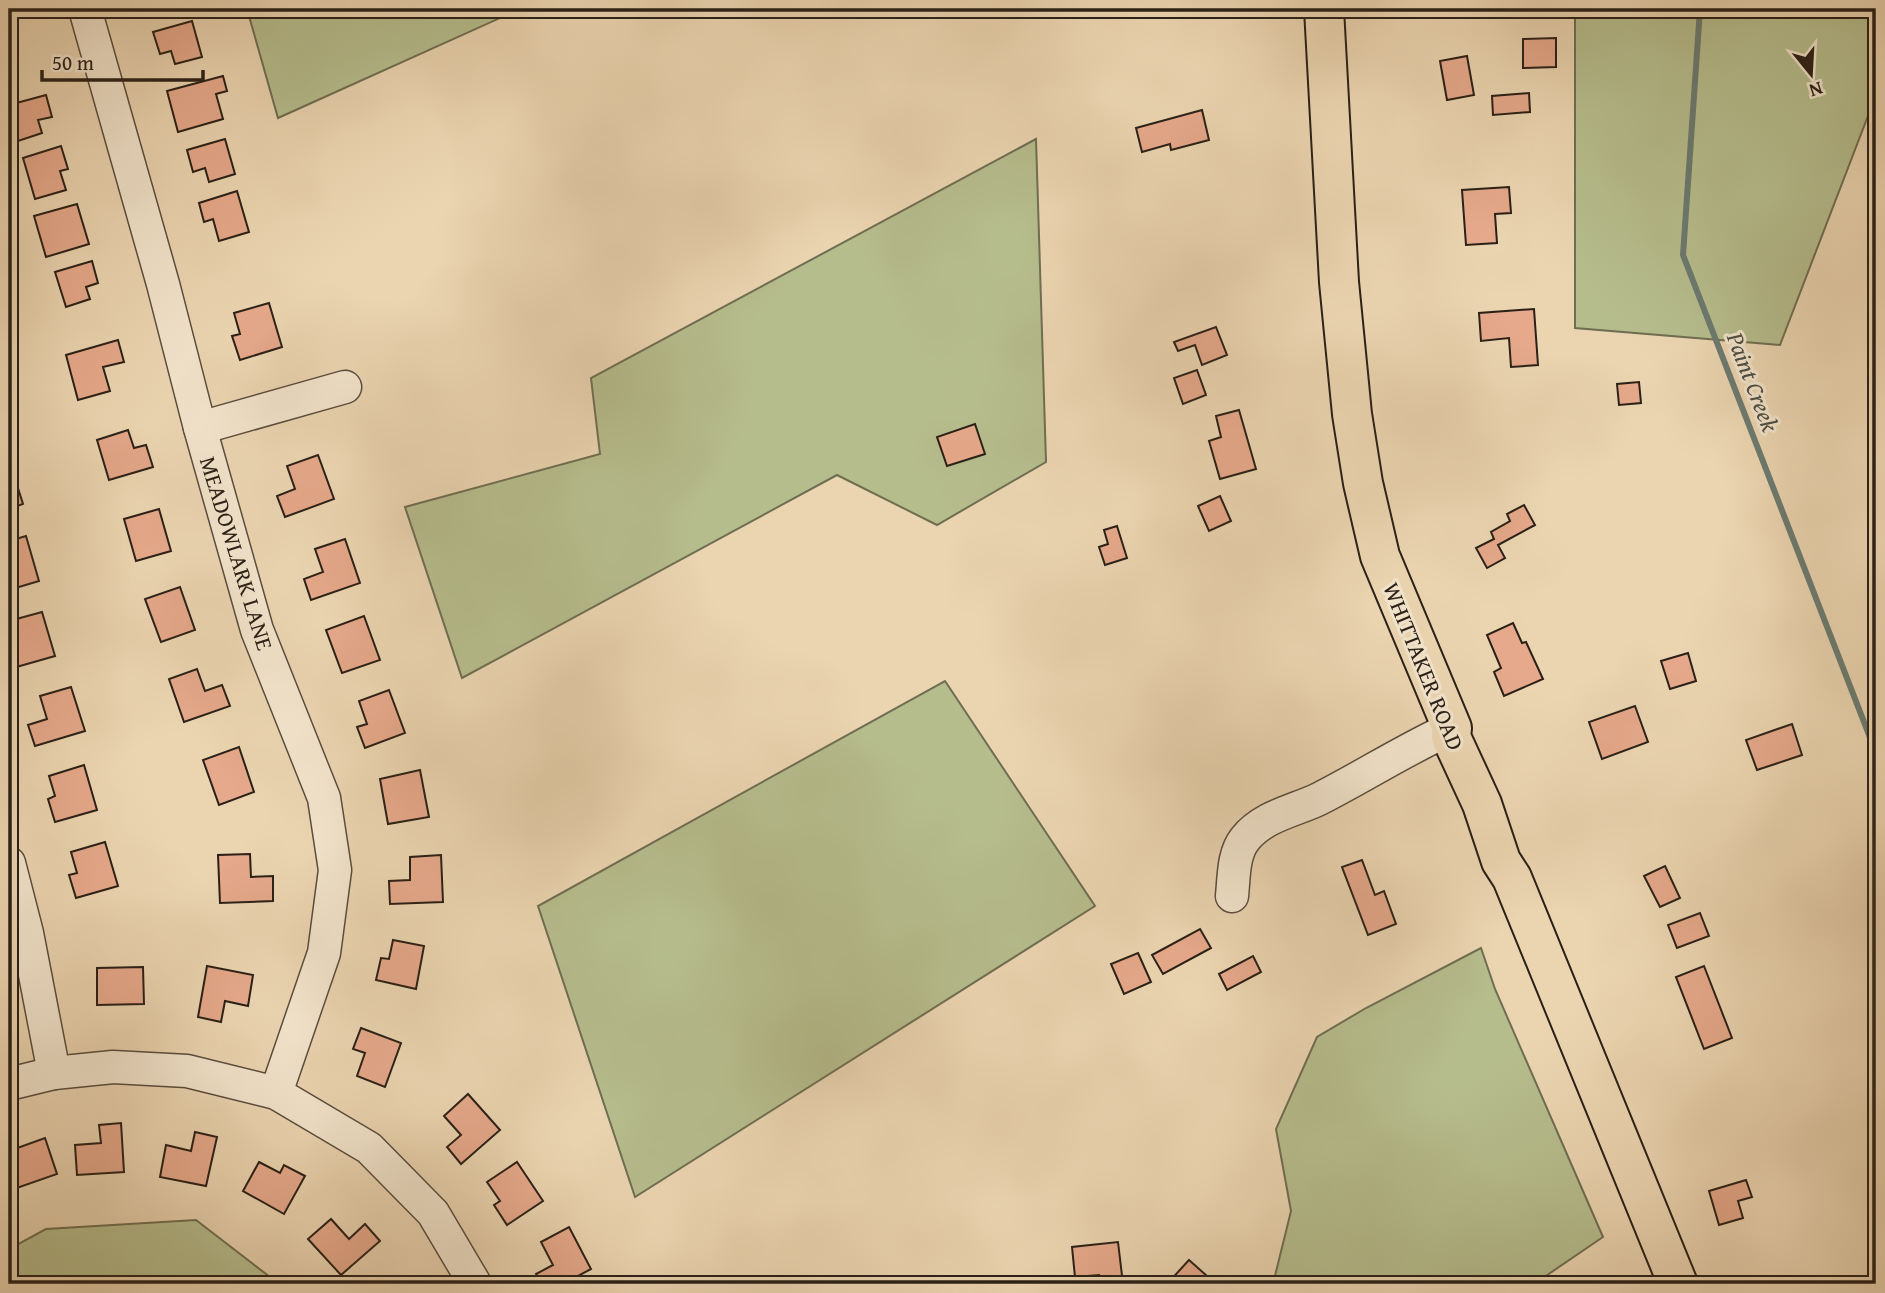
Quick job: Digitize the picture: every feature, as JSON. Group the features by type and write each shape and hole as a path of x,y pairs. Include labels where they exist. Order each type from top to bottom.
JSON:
{"main road":[{"name":"WHITTAKER ROAD","path":"1324,9 1339,282 1352,414 1363,484 1380,556 1452,728 1451,737 1482,804 1501,861 1512,878 1678,1284"}],"street":[{"name":"MEADOWLARK LANE","path":"85,9 257,630 324,797 335,870 324,953 276,1093"},
{"path":"200,428 345,387"},
{"path":"1232,896 1236,860 1243,841 1255,828 1273,817 1318,800 1416,744 1452,728"},
{"path":"9,863 27,933 54,1073"},
{"path":"9,1084 54,1073 113,1067 187,1071 276,1093 369,1149 433,1213 475,1284"}],"green space":[{"path":"247,9 520,9 278,118"},
{"path":"1575,9 1876,9 1876,95 1780,345 1575,328"},
{"path":"1036,139 1046,462 937,525 837,475 462,678 405,507 600,454 591,378"},
{"path":"945,681 1095,906 635,1197 538,906"},
{"path":"1481,948 1495,989 1603,1237 1534,1284 1273,1284 1291,1211 1276,1129 1317,1037 1366,1008"},
{"path":"196,1220 279,1284 9,1284 9,1249 46,1229"}],"building":[{"path":"192,21 202,57 175,64 171,51 160,54 153,32"},
{"path":"1556,38 1556,67 1523,68 1523,39"},
{"path":"1467,56 1474,95 1447,100 1440,61"},
{"path":"223,76 227,91 216,94 223,119 178,132 167,91"},
{"path":"1529,93 1530,112 1493,115 1492,96"},
{"path":"46,95 52,117 38,120 42,133 18,141 9,105"},
{"path":"1202,110 1209,140 1171,150 1170,144 1142,152 1136,128"},
{"path":"225,139 235,174 209,182 205,168 193,172 187,150"},
{"path":"61,146 68,169 60,171 66,190 35,199 23,158"},
{"path":"1509,187 1511,213 1495,214 1497,243 1466,245 1462,190"},
{"path":"237,191 249,232 219,241 213,219 204,222 199,203"},
{"path":"77,204 89,244 46,257 34,216"},
{"path":"92,261 98,283 86,287 90,299 66,307 55,272"},
{"path":"269,303 282,347 240,360 232,336 240,334 234,313"},
{"path":"1534,309 1538,365 1511,367 1509,338 1481,341 1479,313"},
{"path":"1216,327 1227,355 1202,365 1195,345 1178,351 1174,342"},
{"path":"118,340 124,362 103,367 110,391 78,400 66,355"},
{"path":"1197,370 1206,395 1183,404 1174,378"},
{"path":"1639,382 1641,403 1619,405 1617,384"},
{"path":"1239,410 1256,469 1220,479 1209,441 1221,437 1216,416"},
{"path":"975,424 985,454 947,466 937,437"},
{"path":"128,430 134,448 146,445 153,467 109,480 97,440"},
{"path":"318,455 334,499 285,517 277,496 295,489 287,466"},
{"path":"9,460 23,504 9,509"},
{"path":"1220,496 1231,521 1209,531 1198,506"},
{"path":"1524,505 1535,525 1498,545 1505,558 1487,568 1476,548 1494,539 1491,532 1510,521 1507,514"},
{"path":"159,509 171,551 136,561 124,519"},
{"path":"1117,526 1127,558 1105,565 1099,547 1108,544 1104,530"},
{"path":"26,536 39,581 9,590 9,541"},
{"path":"345,539 360,583 311,600 304,579 323,572 315,549"},
{"path":"180,587 195,630 161,642 145,599"},
{"path":"42,612 55,656 13,668 9,655 9,645 13,644 9,621"},
{"path":"364,616 380,660 342,673 326,630"},
{"path":"1513,623 1522,643 1526,642 1543,679 1504,696 1494,672 1501,668 1487,635"},
{"path":"1688,653 1696,681 1670,689 1661,661"},
{"path":"197,669 205,691 222,685 230,706 184,722 169,679"},
{"path":"71,687 85,731 35,746 28,725 47,719 40,696"},
{"path":"389,690 405,733 365,748 357,727 367,724 359,701"},
{"path":"1635,706 1648,742 1602,759 1589,722"},
{"path":"1792,724 1802,755 1757,770 1746,740"},
{"path":"239,747 254,792 219,805 203,760"},
{"path":"84,765 97,810 55,822 48,799 55,796 49,776"},
{"path":"420,770 429,817 388,824 380,779"},
{"path":"105,842 118,886 76,898 69,875 77,873 71,852"},
{"path":"250,854 251,877 273,876 273,901 220,903 218,855"},
{"path":"441,855 443,902 390,904 389,881 410,880 410,857"},
{"path":"1362,860 1375,895 1384,891 1396,924 1368,935 1342,867"},
{"path":"1665,866 1680,898 1660,907 1644,876"},
{"path":"1700,913 1709,936 1677,948 1668,925"},
{"path":"1200,929 1211,948 1163,974 1152,955"},
{"path":"393,940 424,946 416,989 376,980 381,958 389,959"},
{"path":"1138,953 1151,982 1124,994 1111,964"},
{"path":"1253,956 1261,972 1227,990 1219,974"},
{"path":"207,966 253,975 248,1006 225,1001 221,1022 198,1017"},
{"path":"1704,966 1732,1038 1704,1049 1676,977"},
{"path":"143,967 144,1004 97,1005 97,968"},
{"path":"361,1028 401,1043 385,1087 357,1076 365,1053 353,1049"},
{"path":"468,1094 500,1130 461,1164 447,1147 461,1135 444,1116"},
{"path":"121,1123 124,1172 77,1175 75,1145 101,1143 99,1125"},
{"path":"195,1132 217,1137 206,1186 160,1177 166,1145 191,1151"},
{"path":"45,1138 57,1174 14,1189 9,1175 9,1151"},
{"path":"259,1162 280,1173 284,1165 305,1176 284,1214 243,1191"},
{"path":"517,1162 543,1201 507,1225 494,1205 500,1201 487,1182"},
{"path":"1746,1180 1752,1197 1738,1201 1743,1218 1719,1225 1709,1191"},
{"path":"331,1219 349,1239 365,1224 380,1241 341,1275 308,1239"},
{"path":"569,1227 591,1269 563,1284 541,1284 536,1274 553,1265 541,1242"},
{"path":"1118,1242 1123,1284 1100,1284 1099,1275 1075,1277 1072,1247"},
{"path":"1189,1260 1216,1284 1167,1284"}],"waterway":[{"name":"Paint Creek","path":"1700,9 1683,255 1876,753"}]}
